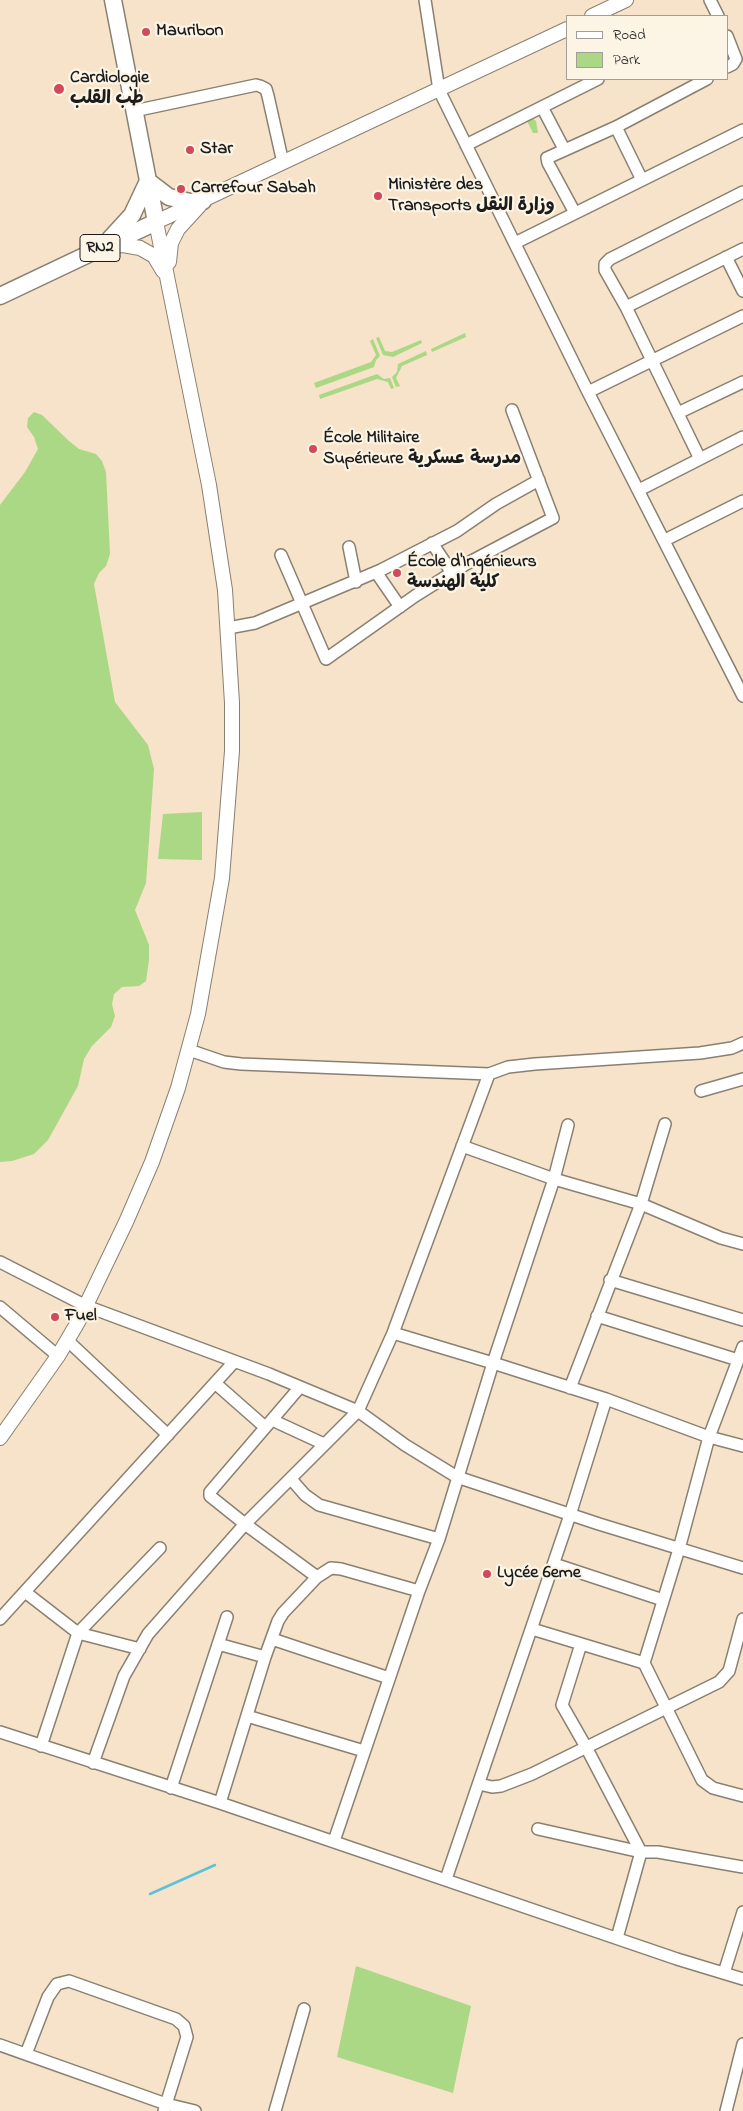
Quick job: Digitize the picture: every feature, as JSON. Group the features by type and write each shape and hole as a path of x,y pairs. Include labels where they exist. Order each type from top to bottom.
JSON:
{"highway":[{"path":"113,0 156,222"},
{"path":"148,180 168,196 190,202 203,201"},
{"path":"102,247 132,215 148,180"},
{"name":"RN2","path":"0,296 156,222"}],"main road":[{"path":"594,15 626,0"},
{"path":"0,1438 68,1340 126,1222 152,1162 178,1088 198,1014 214,925 226,838 232,751 232,703 228,628 221,558 210,485 156,222 566,30"},
{"path":"171,290 169,263 171,243 178,229 203,201"},
{"path":"102,247 132,246 148,252 160,263 171,290"}],"street":[{"path":"425,0 439,90 588,392 743,696"},
{"path":"710,0 718,15"},
{"path":"728,39 736,59 733,64 728,66"},
{"path":"466,145 593,80"},
{"path":"575,213 547,160 550,155 616,127 705,80"},
{"path":"134,111 256,85 260,86 266,89 283,163"},
{"path":"542,107 564,149"},
{"path":"616,127 642,180"},
{"path":"515,242 743,130"},
{"path":"700,458 626,307 605,270 605,264 610,259 743,192"},
{"path":"626,307 743,248"},
{"path":"726,257 743,291"},
{"path":"588,392 743,316"},
{"path":"678,413 743,382"},
{"path":"281,555 326,659 400,607 452,574 553,518 512,410"},
{"path":"639,490 743,437"},
{"path":"228,628 255,623 356,582 457,531 496,504 539,480"},
{"path":"665,540 743,501"},
{"path":"432,544 452,574"},
{"path":"349,547 356,582"},
{"path":"376,572 400,607"},
{"path":"189,1050 224,1062 241,1064 489,1074 508,1068 535,1064 700,1053 732,1048 743,1043"},
{"path":"92,1763 124,1676 148,1634 245,1524 358,1411 393,1333 489,1074"},
{"path":"701,1091 743,1080"},
{"path":"570,1388 610,1280 641,1204 665,1124"},
{"path":"334,1841 438,1539 493,1363 554,1179 568,1125"},
{"path":"462,1146 554,1179 641,1204 722,1238 743,1244"},
{"path":"0,1262 86,1306 300,1387 358,1411 457,1477 570,1515 743,1568"},
{"path":"610,1280 743,1320"},
{"path":"0,1307 58,1356"},
{"path":"597,1316 738,1360"},
{"path":"393,1333 606,1399 709,1437 743,1446"},
{"path":"68,1340 168,1435"},
{"path":"743,1347 738,1360 737,1378 709,1437 679,1549 644,1663 702,1780 712,1788 743,1796"},
{"path":"0,1619 234,1362"},
{"path":"215,1383 268,1423 324,1444"},
{"path":"300,1387 210,1492 210,1496 317,1577"},
{"path":"446,1878 554,1564 606,1399"},
{"path":"291,1479 305,1495 319,1505 438,1539"},
{"path":"42,1746 78,1633 160,1548"},
{"path":"554,1564 663,1600"},
{"path":"220,1803 265,1657 283,1613 317,1577 331,1568 341,1569 419,1591"},
{"path":"25,1592 78,1633 140,1649"},
{"path":"171,1788 227,1616"},
{"path":"479,1784 492,1787 502,1786 532,1774 719,1682 738,1660 743,1619"},
{"path":"532,1629 644,1663"},
{"path":"272,1639 389,1678"},
{"path":"218,1644 265,1657"},
{"path":"581,1644 562,1705 641,1852 617,1938"},
{"path":"247,1716 364,1751"},
{"path":"0,1732 446,1878 617,1938 743,1979"},
{"path":"538,1829 641,1852 658,1852 743,1867"},
{"path":"724,1973 743,1912"},
{"path":"26,2054 48,1997 57,1984 69,1981 176,2019 184,2026 187,2037 165,2107"},
{"path":"275,2111 304,2009"},
{"path":"726,2111 738,2088 743,2044"},
{"path":"0,2045 165,2107 194,2111"}],"green space":[{"path":"527,118 532,118 536,121 538,133 533,133"},
{"path":"465,333 466,337 432,352 431,349"},
{"path":"379,337 385,351 392,352 421,340 422,343 393,357 383,355 376,338"},
{"path":"373,339 380,356 376,360 374,367 316,388 314,383 371,362 376,355 370,341"},
{"path":"426,351 427,355 402,366 396,378 400,386 396,387 392,377 397,372 398,364"},
{"path":"377,374 384,379 390,378 394,388 391,389 388,382 377,379 320,399 319,395"},
{"path":"34,412 42,415 79,449 96,454 102,461 106,472 110,554 106,566 99,573 94,584 115,702 148,745 154,769 146,883 135,910 149,945 149,960 146,981 139,986 122,987 114,994 112,1004 115,1016 111,1027 92,1046 84,1059 78,1086 48,1140 34,1154 12,1161 0,1162 0,505 25,472 38,449 34,437 27,427 28,418"},
{"path":"202,812 202,860 158,859 163,814"},
{"path":"356,1966 471,2006 453,2093 337,2057"}],"waterway":[{"path":"150,1894 215,1865"}],"place":[{"name":"Mauribon","path":"146,32"},
{"name":"Cardiologie طب القلب","path":"59,89"},
{"name":"Star","path":"190,150"},
{"name":"Carrefour Sabah","path":"181,189"},
{"name":"Ministère des Transports وزارة النقل","path":"378,196"},
{"name":"École Militaire Supérieure مدرسة عسكرية","path":"313,449"},
{"name":"École d'Ingénieurs كلية الهندسة","path":"397,573"},
{"name":"Fuel","path":"55,1317"},
{"name":"Lycée 6eme","path":"487,1574"}]}
